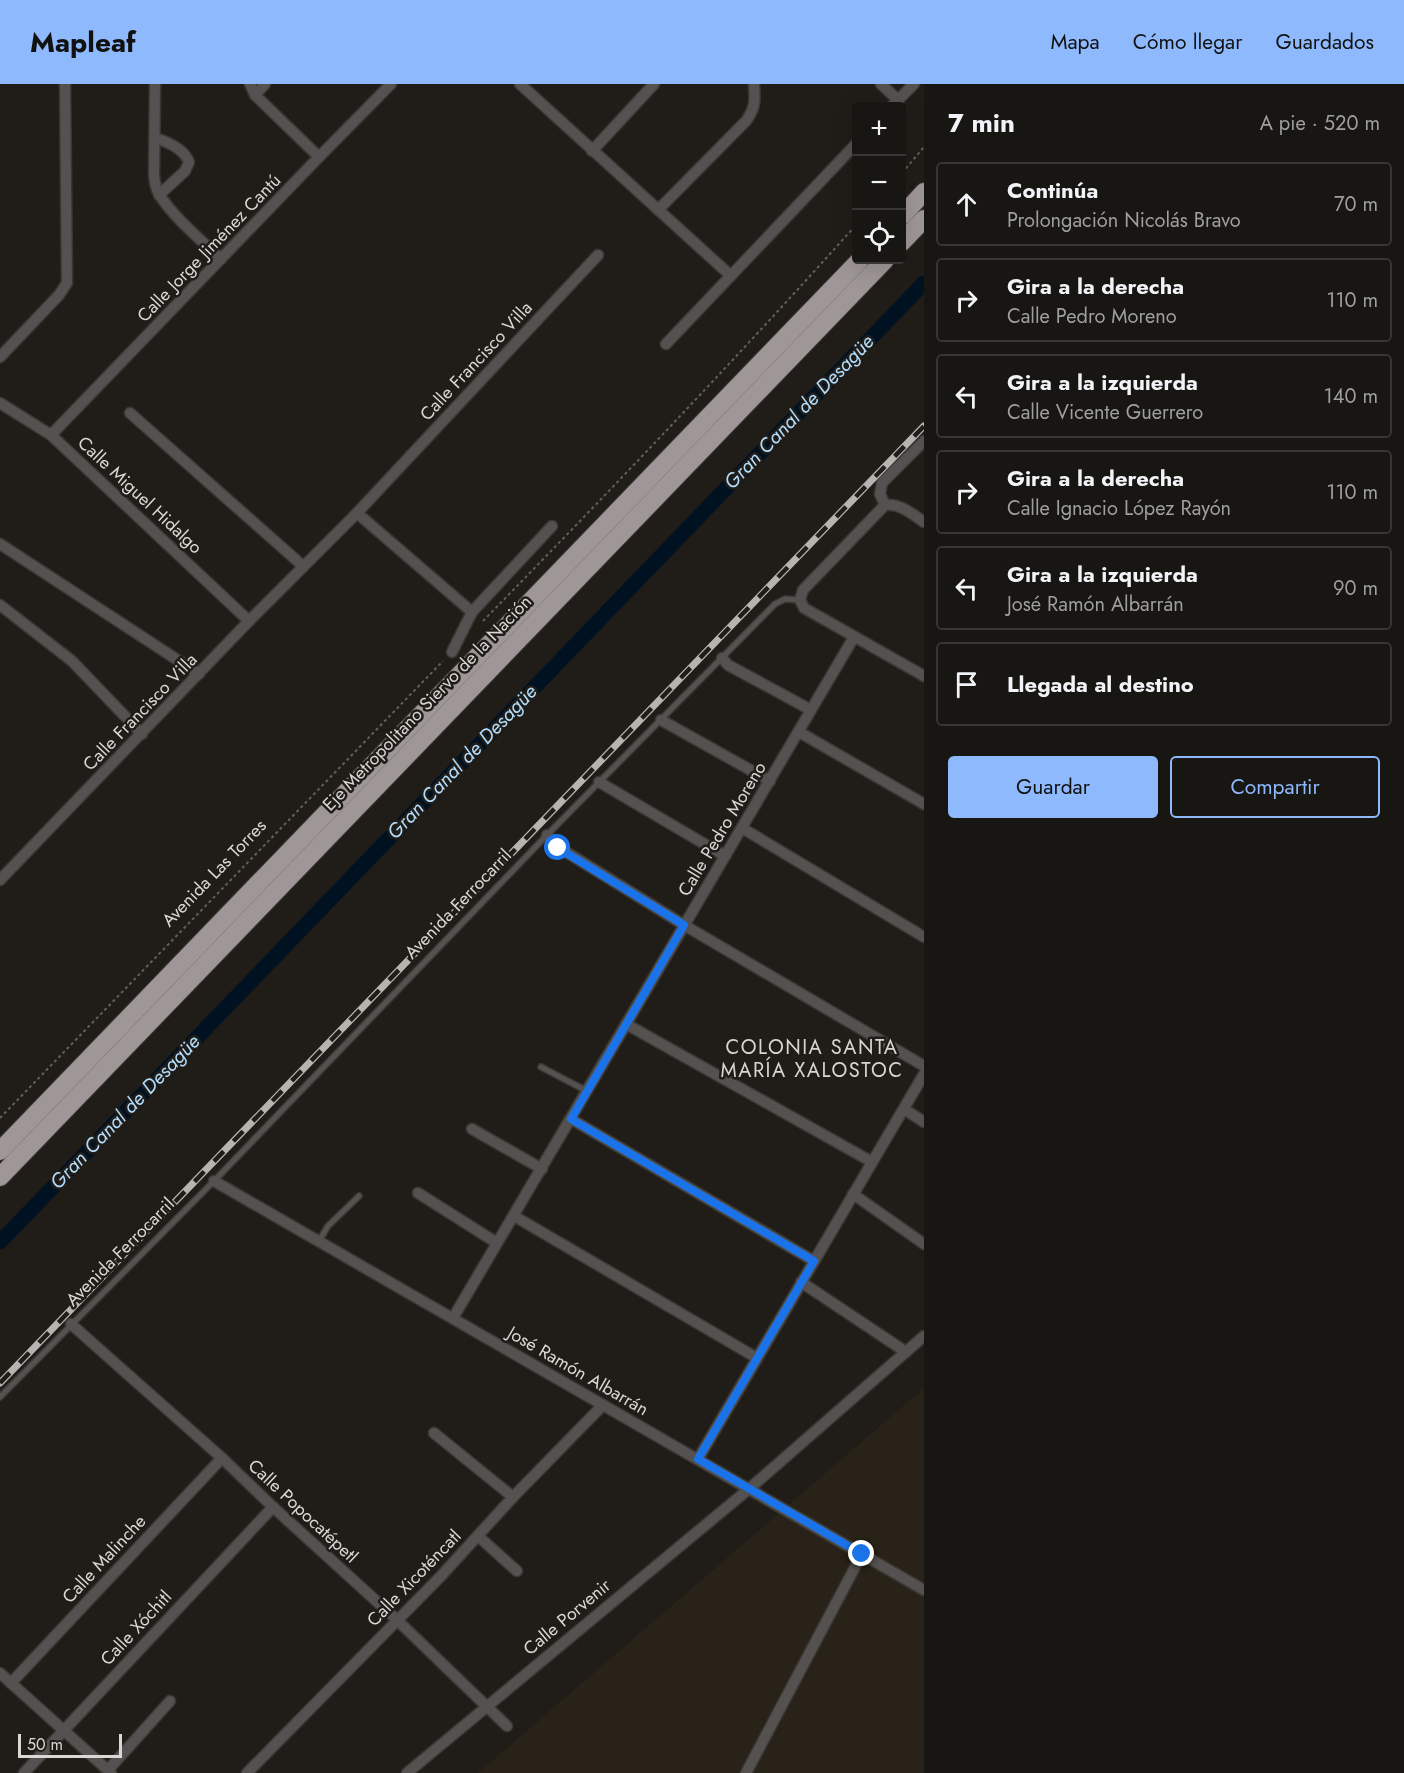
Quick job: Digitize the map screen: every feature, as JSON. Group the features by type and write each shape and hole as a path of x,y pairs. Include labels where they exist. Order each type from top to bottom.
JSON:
{"highway":[{"path":"906,212 924,192"},
{"path":"906,238 924,219"},
{"name":"Eje Metropolitano Siervo de la Nación","path":"0,1151 856,264"},
{"name":"Eje Metropolitano Siervo de la Nación","path":"0,1177 881,264"}],"street":[{"path":"0,357 59,296 67,283 66,84"},
{"path":"155,84 153,175 156,188 159,195 178,217 221,259"},
{"path":"250,84 255,95 319,157"},
{"path":"255,95 265,84"},
{"name":"Calle Jorge Jiménez Cantú","path":"51,435 391,84"},
{"path":"520,84 730,275"},
{"path":"592,151 654,84"},
{"path":"658,210 753,112 754,84"},
{"path":"881,84 894,102"},
{"path":"896,102 914,84"},
{"path":"155,138 168,142 185,155 189,162 185,171 159,195"},
{"path":"666,344 852,148"},
{"name":"Calle Francisco Villa","path":"0,880 249,621 357,513 598,255"},
{"name":"Calle Miguel Hidalgo","path":"0,402 51,435 249,621"},
{"path":"130,413 303,566"},
{"path":"885,505 880,494 882,483 924,441"},
{"path":"924,522 900,506 885,505 803,590 800,600 804,609 924,676"},
{"path":"357,513 471,612"},
{"path":"453,652 471,612 552,526"},
{"path":"0,544 200,674"},
{"path":"0,605 72,661 142,734"},
{"name":"Calle Pedro Moreno","path":"453,1318 854,637"},
{"path":"722,658 728,665 811,710"},
{"path":"661,720 770,782"},
{"path":"798,732 924,804"},
{"path":"599,782 725,856"},
{"path":"742,828 924,937"},
{"path":"547,836 558,848 684,925 924,1066"},
{"path":"626,1024 872,1162"},
{"path":"698,1459 924,1074"},
{"path":"904,1109 924,1122"},
{"path":"571,1119 814,1261"},
{"path":"472,1129 542,1169"},
{"name":"José Ramón Albarrán","path":"214,1181 924,1590"},
{"path":"418,1193 497,1243"},
{"path":"853,1194 924,1244"},
{"path":"514,1216 757,1358"},
{"path":"801,1282 906,1352"},
{"name":"Calle Popocatépetl","path":"71,1324 222,1458 396,1619 507,1726"},
{"name":"Calle Porvenir","path":"407,1773 750,1488 924,1336"},
{"name":"Calle Xicoténcatl","path":"247,1773 603,1405"},
{"path":"434,1433 513,1497"},
{"name":"Calle Malinche","path":"11,1683 222,1458"},
{"name":"Calle Xóchitl","path":"24,1773 273,1507"},
{"path":"478,1536 517,1570"},
{"path":"746,1773 862,1554"},
{"path":"0,1673 110,1771 171,1701"}],"lane":[{"name":"Avenida Ferrocarril","path":"0,1397 214,1181 599,782 775,604 785,599 800,600"},
{"path":"541,1067 587,1091"},
{"path":"319,1241 328,1226 359,1196"}],"path":[{"path":"906,168 924,147"},
{"path":"477,627 597,504 852,229"},
{"name":"Avenida Las Torres","path":"0,1118 453,652"}],"shaded area":[{"path":"924,1388 924,1773 478,1773"}],"waterway":[{"name":"Gran Canal de Desagüe","path":"0,1242 924,283"}],"railway":[{"path":"0,1383 924,426"}],"district":[{"name":"COLONIA SANTA MARÍA XALOSTOC","path":"812,1058"}],"route":[{"path":"558,848 684,925 571,1119 814,1261 698,1459 862,1554"}]}
